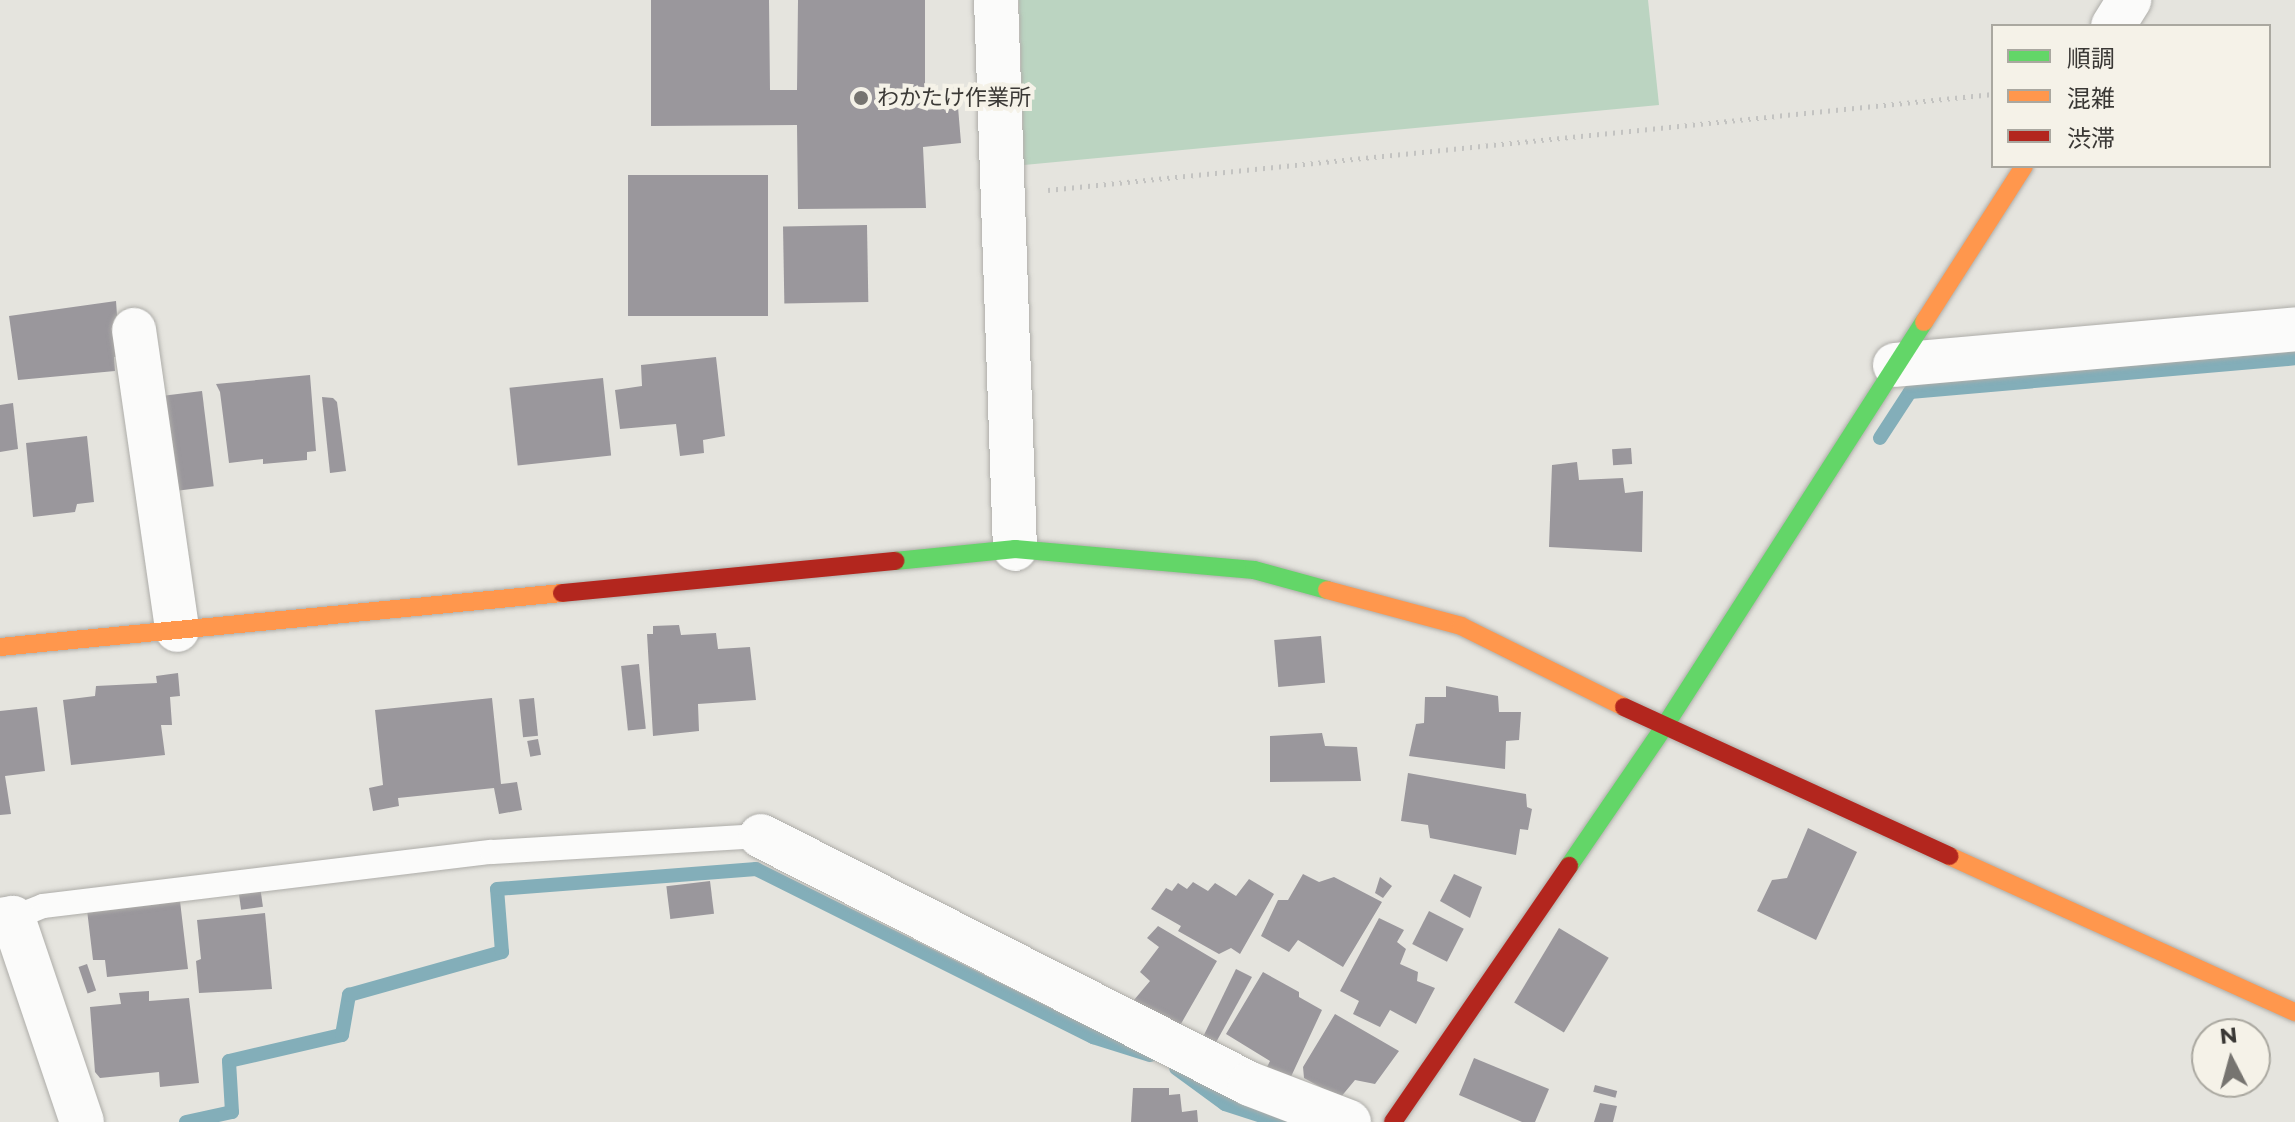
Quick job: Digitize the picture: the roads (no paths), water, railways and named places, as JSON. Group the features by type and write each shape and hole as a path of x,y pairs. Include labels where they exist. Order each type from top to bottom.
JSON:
{"street":[{"path":"996,0 1015,549"},
{"path":"2114,24 2129,0"},
{"path":"1393,1122 1664,727 2023,168"},
{"path":"1895,365 2295,329"},
{"path":"134,330 177,630"},
{"path":"0,647 1015,549 1254,570 1461,626 1664,727 2295,1012"},
{"path":"761,836 1250,1084 1349,1122"},
{"path":"6,919 82,1122"}],"lane":[{"path":"6,919 43,906 492,852 761,836"}],"waterway":[{"path":"1880,438 1910,392 2295,358"},
{"path":"186,1122 232,1112 229,1061 342,1035 349,995 502,952 497,889 756,869 1093,1037 1150,1055"},
{"path":"1176,1068 1225,1104 1280,1122"}],"place":[{"name":"わかたけ作業所","path":"861,98"}]}
